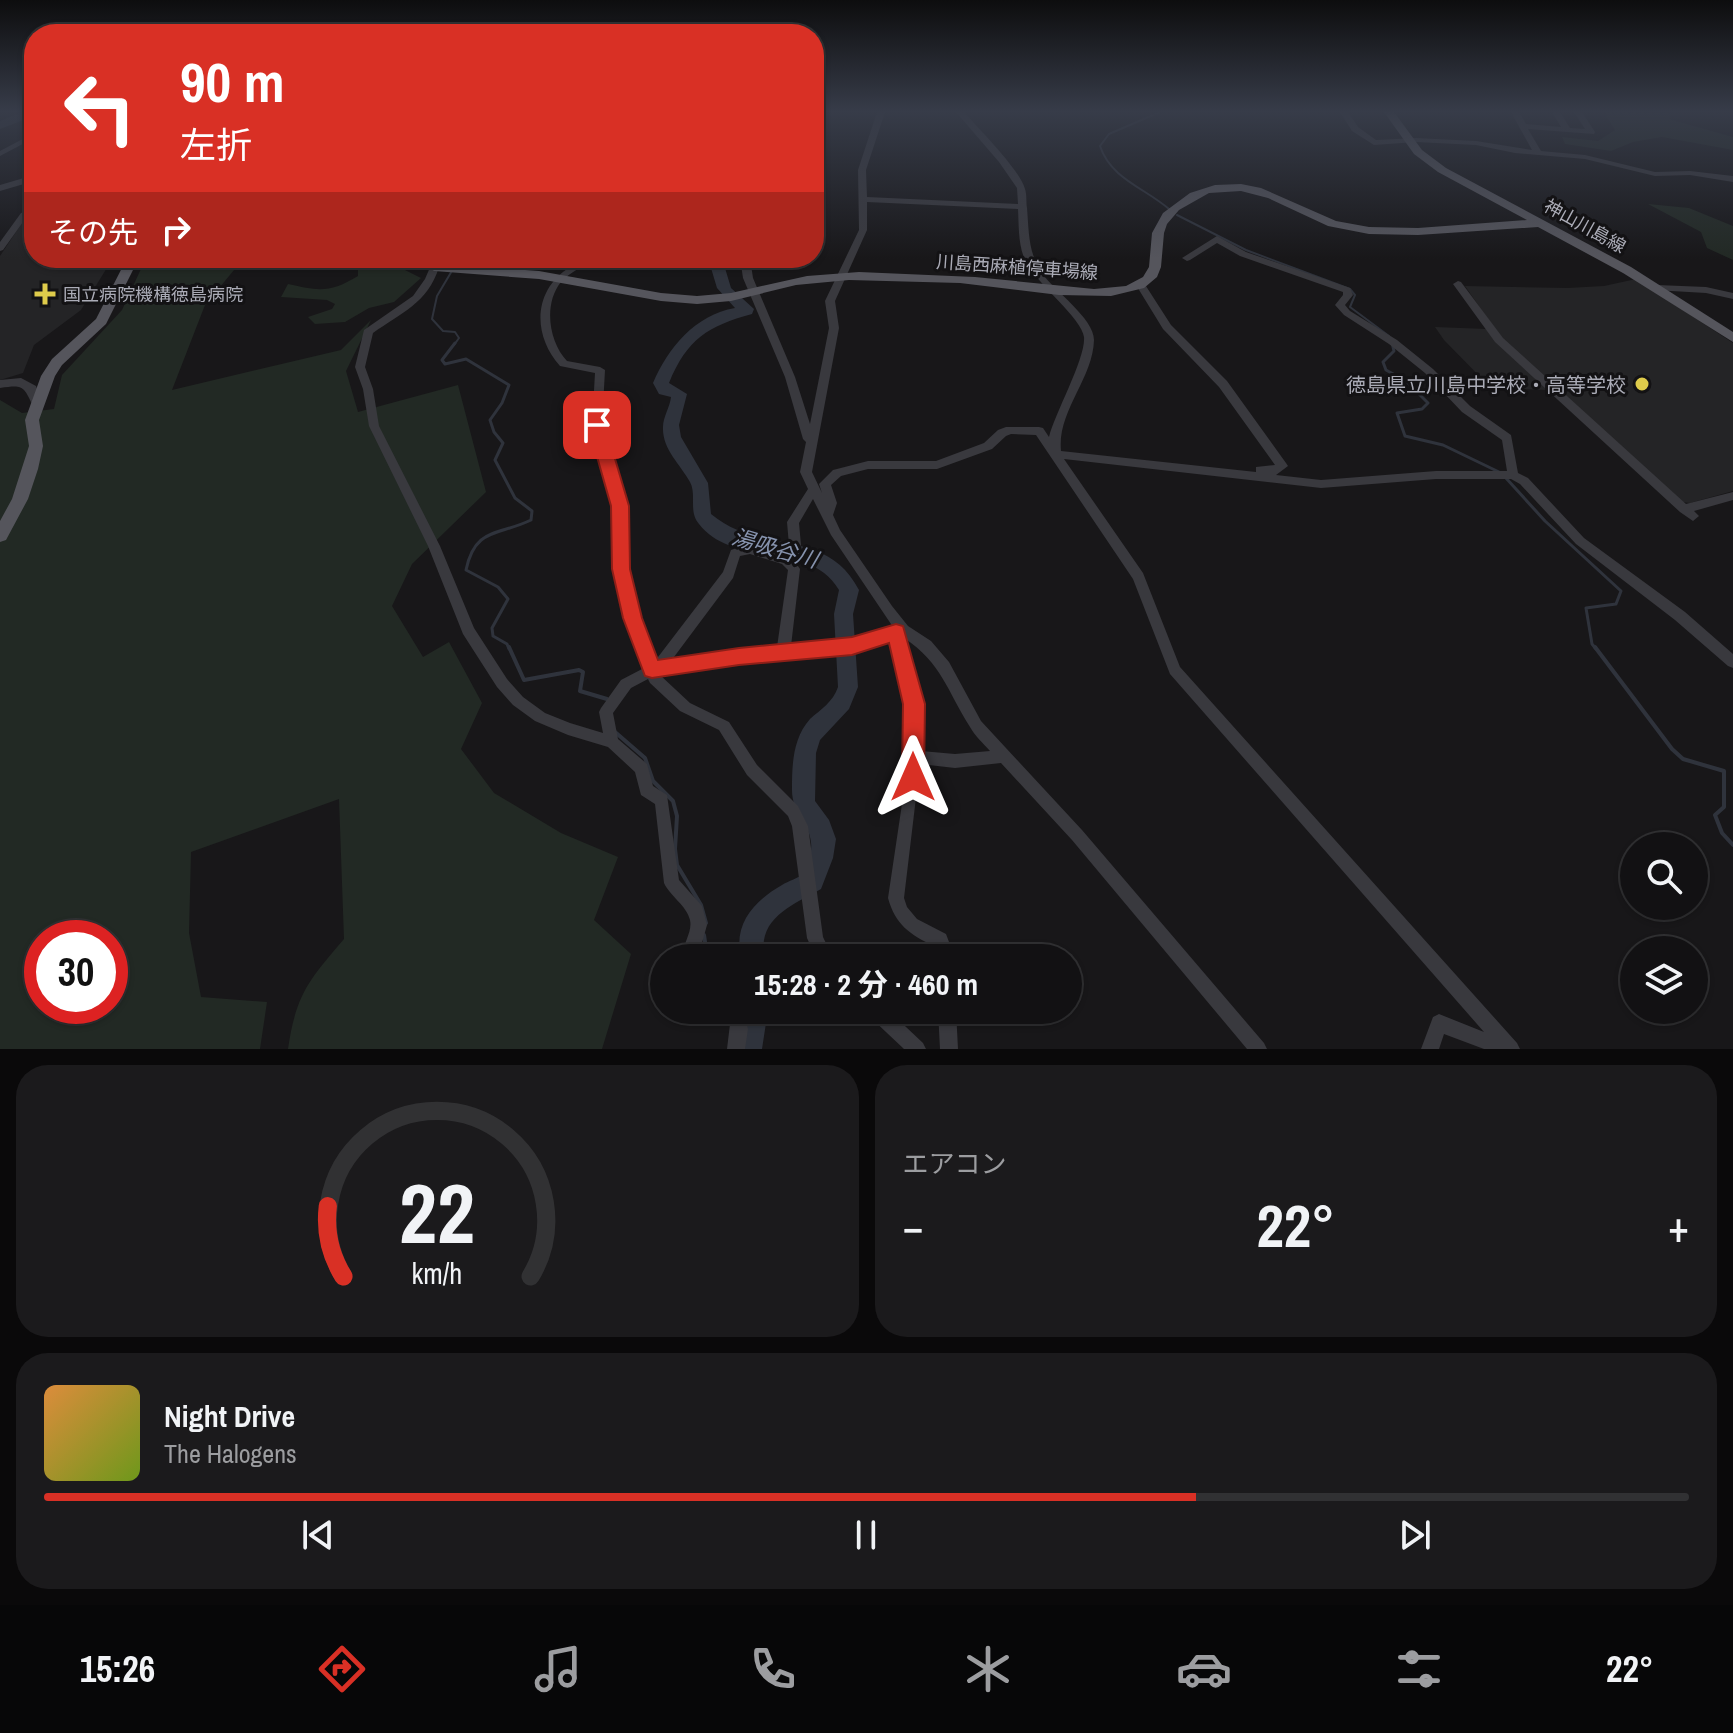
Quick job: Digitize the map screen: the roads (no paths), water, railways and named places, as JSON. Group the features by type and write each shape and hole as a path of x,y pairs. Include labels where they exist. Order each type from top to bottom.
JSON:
{"main road":[{"name":"神山川島線","path":"1429,161 1657,288 1733,338"},
{"path":"1141,285 1151,277 1157,266 1158,233 1164,219 1196,194 1214,188 1237,186 1261,190 1321,220 1359,230 1541,223"},
{"path":"0,536 20,499 30,469 36,446 32,420 37,403 57,362 101,321 128,268"},
{"name":"川島西麻植停車場線","path":"450,268 560,278 662,297 721,299 801,280 843,276 971,281 1052,290 1110,292 1141,285"}],"street":[{"path":"865,161 862,170 863,230 830,301 834,328 806,472 835,532 900,631 914,704 913,777 896,898 899,913 921,932 940,940 942,944"},
{"path":"1003,161 1021,188 1025,244 1030,261 1074,312 1089,337 1085,359 1054,435 1056,454"},
{"path":"1601,161 1655,174 1690,173 1733,179"},
{"path":"0,188 24,181"},
{"path":"864,199 1022,207"},
{"path":"0,248 24,215"},
{"path":"1187,258 1217,239 1243,254 1347,290 1348,295 1340,305 1429,371 1466,409 1507,438 1508,476"},
{"path":"434,268 433,275 417,300 368,332 360,367 368,389 374,426 434,546 468,630 502,683 518,701 540,717 612,742 642,769 646,790 662,800 672,883 696,912 699,925 693,944"},
{"path":"574,268 560,278 548,301 549,340 564,364 600,370 597,425 620,506 621,569 632,618 655,669 655,679 685,707 724,726 752,770 793,811 800,826 818,944"},
{"path":"746,268 790,377 810,442"},
{"path":"1458,284 1499,340 1689,512 1733,496"},
{"path":"1141,285 1167,327 1223,384 1282,466 1274,471 1244,469 1242,475"},
{"path":"1657,288 1706,290 1733,296"},
{"path":"0,384 21,382 32,389 37,403"},
{"path":"827,514 831,503 825,484 837,473 868,465 937,465 988,446 1010,430 1039,431 1139,577 1175,670 1509,1049"},
{"path":"1056,454 1321,484 1436,475 1508,476 1524,481 1580,541 1671,609 1733,662"},
{"path":"783,655 794,569 790,553 793,522 802,510 806,497 814,490"},
{"path":"655,669 729,574 735,553 750,549 790,553"},
{"path":"612,742 606,712 626,684 655,669 739,656 783,655 846,647 900,631 926,645 944,666 976,725 1077,835 1258,1049"},
{"path":"913,757 955,761 1004,756"},
{"path":"1430,1049 1439,1023 1509,1049"},
{"path":"736,1049 740,1024"},
{"path":"890,1024 917,1049"},
{"path":"948,1024 949,1049"}],"waterway":[{"path":"1108,161 1120,175 1169,209"},
{"path":"1177,215 1246,250 1350,289 1355,295 1350,307 1389,336"},
{"path":"454,268 437,296 432,319 443,331 455,332 459,338 454,345"},
{"name":"湯吸谷川","path":"718,268 724,288 747,311 730,313 696,333 678,351 661,383 665,390 679,394 671,425 672,437 699,483 703,515 721,532 740,540 823,561 838,572 849,590 843,614 849,675 846,696 812,733 804,760 804,802 823,833 823,851 813,881 766,910 752,931 750,944"},
{"path":"455,343 442,360 445,364 466,359 509,385 502,403 490,420 494,432 503,443 495,460 515,498 532,511 531,520 490,535 475,546 466,570 498,587 508,599 492,628 493,636 507,644 509,649"},
{"path":"1392,343 1394,351 1383,362 1386,370 1406,381 1428,403 1422,409 1397,413 1405,436 1443,445 1499,472"},
{"path":"1505,477 1545,521 1621,591 1616,604 1586,608 1592,644 1596,649"},
{"path":"509,647 524,680 579,670 583,672 580,691 607,699"},
{"path":"1595,647 1672,749 1683,759 1724,771 1724,807 1715,815 1722,833 1733,845"},
{"path":"615,732 645,758 653,781 673,801 677,816 677,865 701,905 706,923"},
{"path":"704,935 705,944"},
{"name":"湯吸谷川","path":"749,1049 753,1024"}],"place":[{"name":"国立病院機構徳島病院","path":"45,294"},
{"name":"徳島県立川島中学校・高等学校","path":"1642,384"}]}
